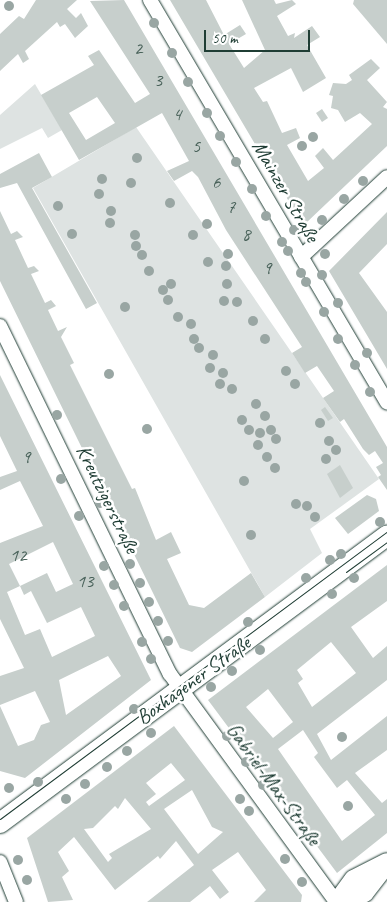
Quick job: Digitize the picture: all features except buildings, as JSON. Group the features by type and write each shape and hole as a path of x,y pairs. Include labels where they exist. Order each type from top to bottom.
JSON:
{"street":[{"name":"Mainzer Straße","path":"150,0 387,402"},
{"path":"301,256 387,178"},
{"name":"Kreutzigerstraße","path":"0,326 180,690"},
{"name":"Boxhagener Straße","path":"0,823 387,536"},
{"name":"Gabriel-Max-Straße","path":"180,690 337,902"},
{"path":"0,862 16,902"},
{"path":"337,902 354,880 385,865"},
{"path":"343,902 364,892 385,865"}],"shaded area":[{"path":"35,84 62,130 48,138 42,128 0,149 0,115"},
{"path":"136,127 379,479 310,529 322,553 265,597 33,188"}],"tram line":[{"path":"0,819 387,532"},
{"path":"346,572 387,542"}]}
